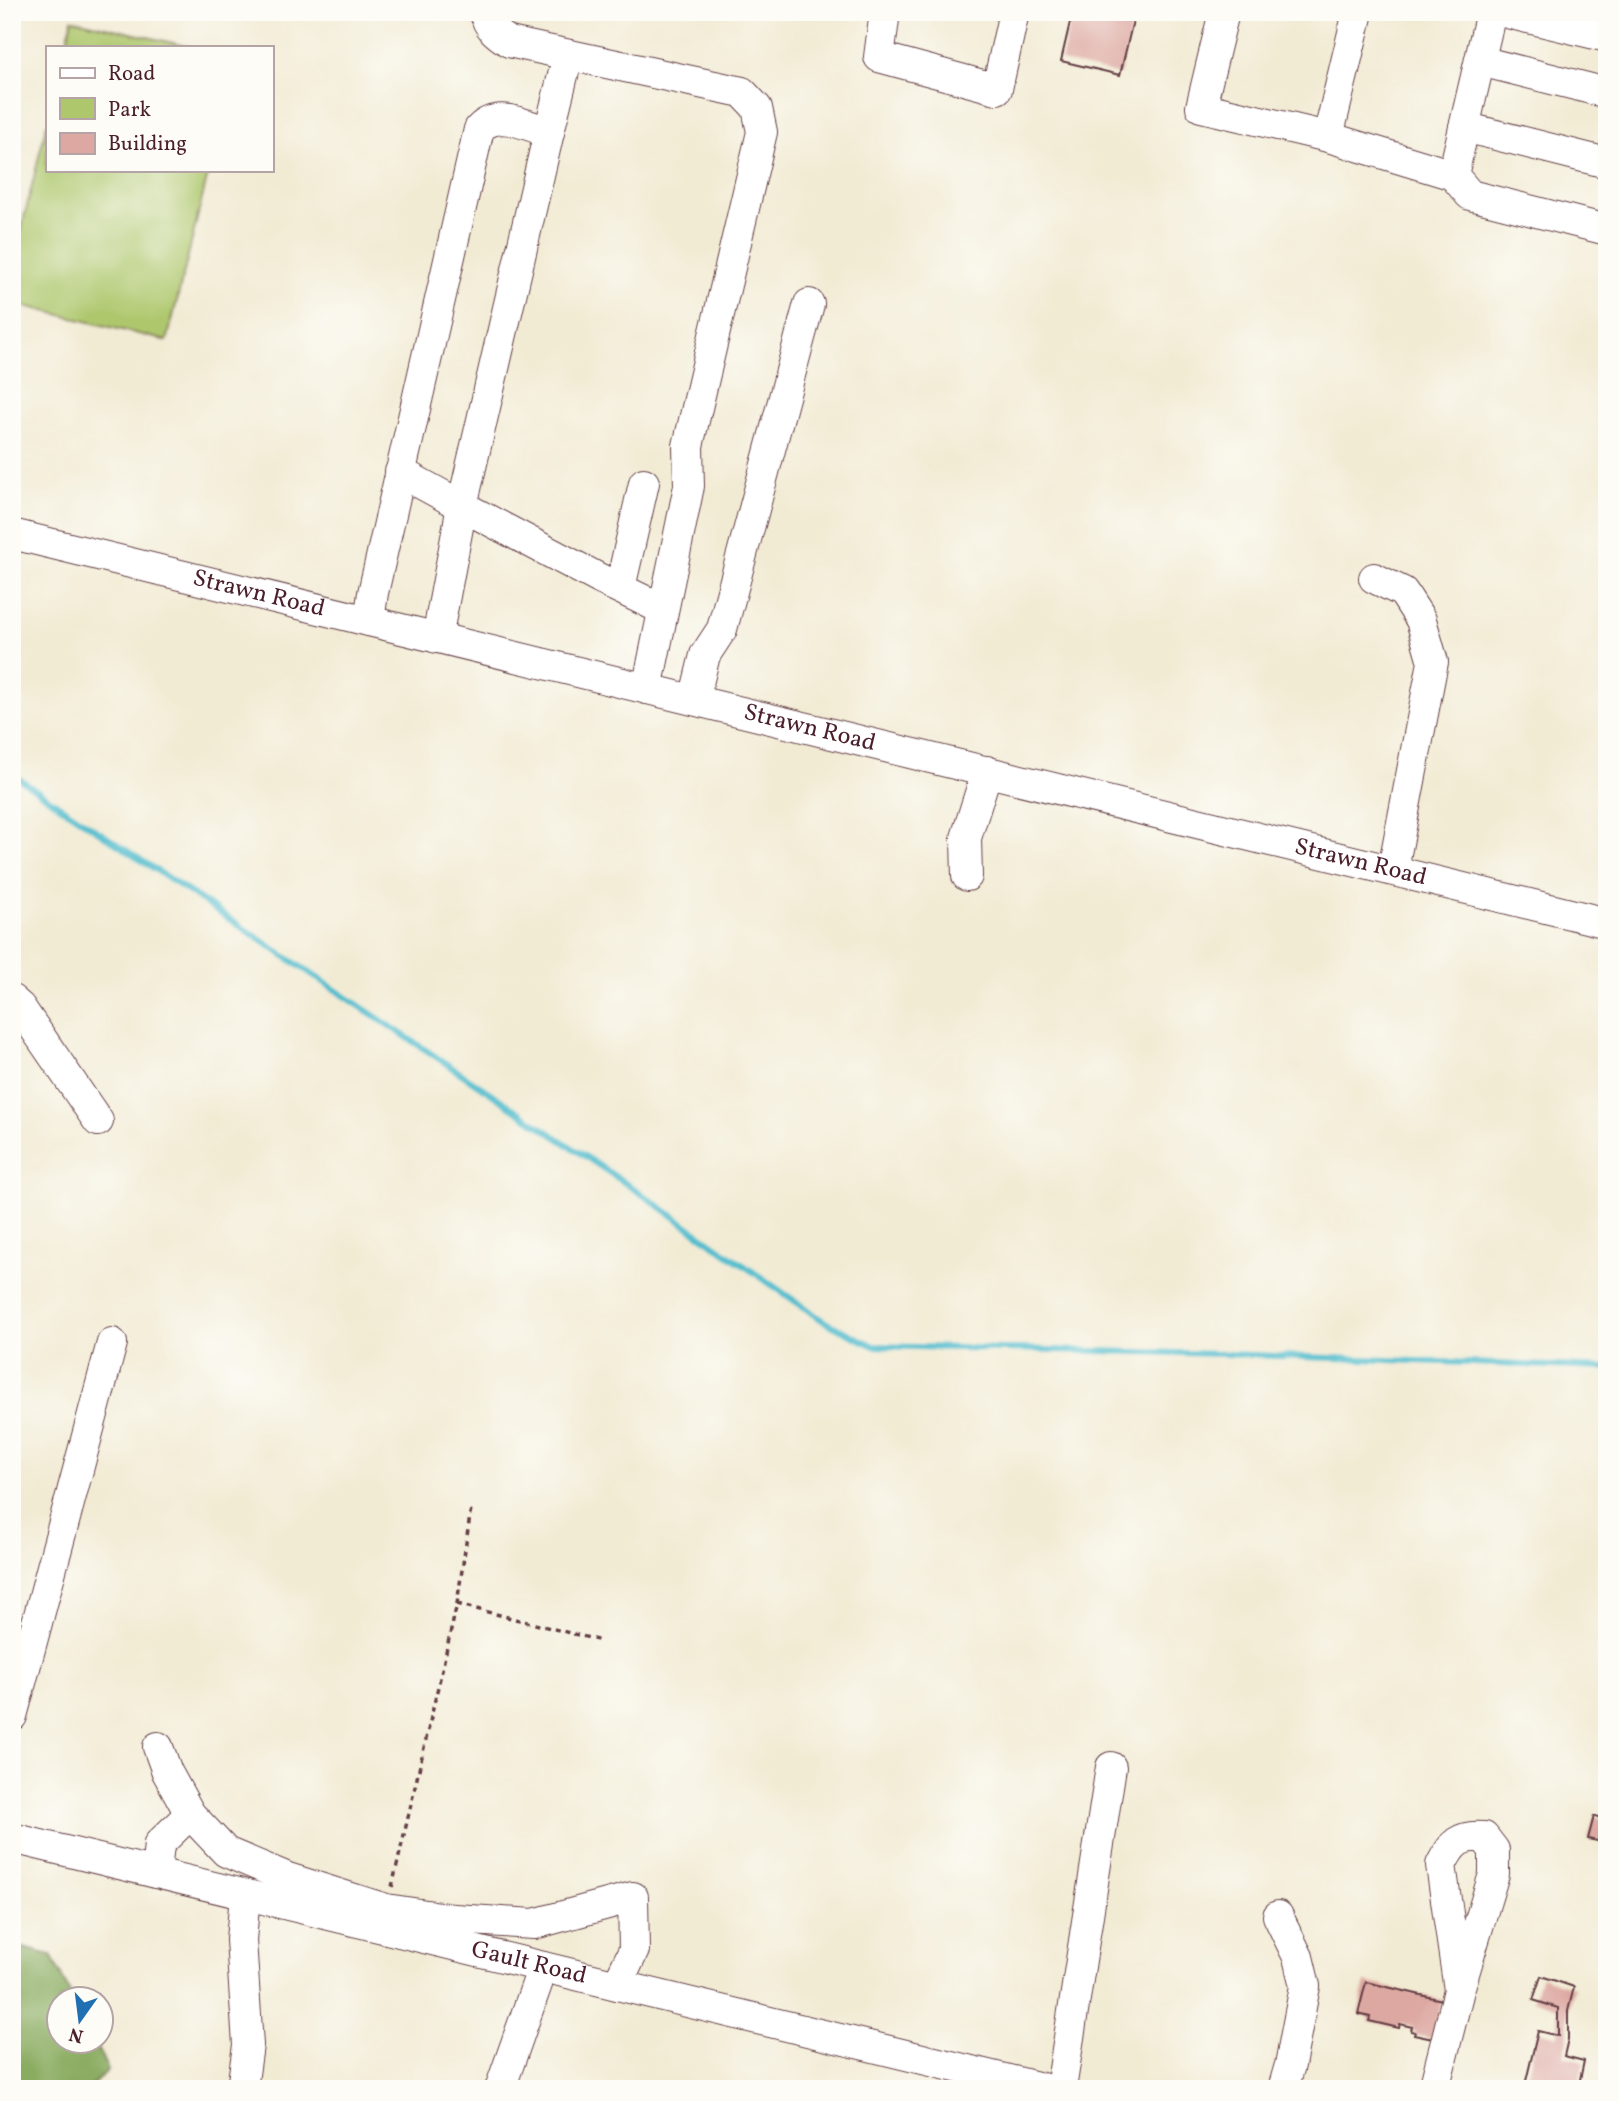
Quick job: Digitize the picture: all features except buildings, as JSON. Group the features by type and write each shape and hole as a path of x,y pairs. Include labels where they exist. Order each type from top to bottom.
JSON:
{"street":[{"path":"485,12 486,20 495,32 509,42 742,92 757,108 762,132 688,446 689,486 646,689"},
{"path":"885,12 879,57 997,89 1014,12"},
{"path":"1224,12 1201,107 1328,137 1452,175 1470,195 1607,230"},
{"path":"1328,137 1358,12"},
{"path":"1452,175 1491,12"},
{"path":"1503,12 1607,37"},
{"path":"437,638 462,506 568,55"},
{"path":"1479,61 1607,93"},
{"path":"369,621 400,472 479,129 496,118 548,132"},
{"path":"1464,127 1607,163"},
{"path":"694,700 705,655 722,629 809,304"},
{"path":"400,472 662,609"},
{"path":"620,588 644,483"},
{"name":"Strawn Road","path":"12,534 1607,923"},
{"path":"1374,578 1403,592 1421,620 1433,662 1393,869"},
{"path":"967,876 966,838 988,771"},
{"path":"12,1000 20,1007 98,1121"},
{"path":"12,1716 112,1343"},
{"path":"158,1747 167,1772 190,1814 226,1852 288,1878 386,1909 454,1919 534,1924 633,1897 634,1950 617,1985"},
{"path":"1061,2089 1111,1768"},
{"path":"156,1873 159,1843 190,1814"},
{"name":"Gault Road","path":"12,1838 1046,2089"},
{"path":"242,2089 248,2045 241,1940 245,1895"},
{"path":"1278,1916 1298,1957 1305,1986 1283,2089"},
{"path":"500,2089 542,1967"},
{"path":"1434,2089 1460,1990"}],"path":[{"path":"386,1909 457,1604 471,1508"},
{"path":"457,1604 601,1641"}],"green space":[{"path":"72,19 186,46 66,46"},
{"path":"46,127 46,172 209,172 167,341 12,303 12,268"},
{"path":"12,1945 51,1955 66,1986 46,1986 46,2056 101,2056 108,2070 88,2089 12,2089"}],"waterway":[{"path":"12,774 646,1197 825,1322 874,1346 1224,1354 1607,1368"}]}
